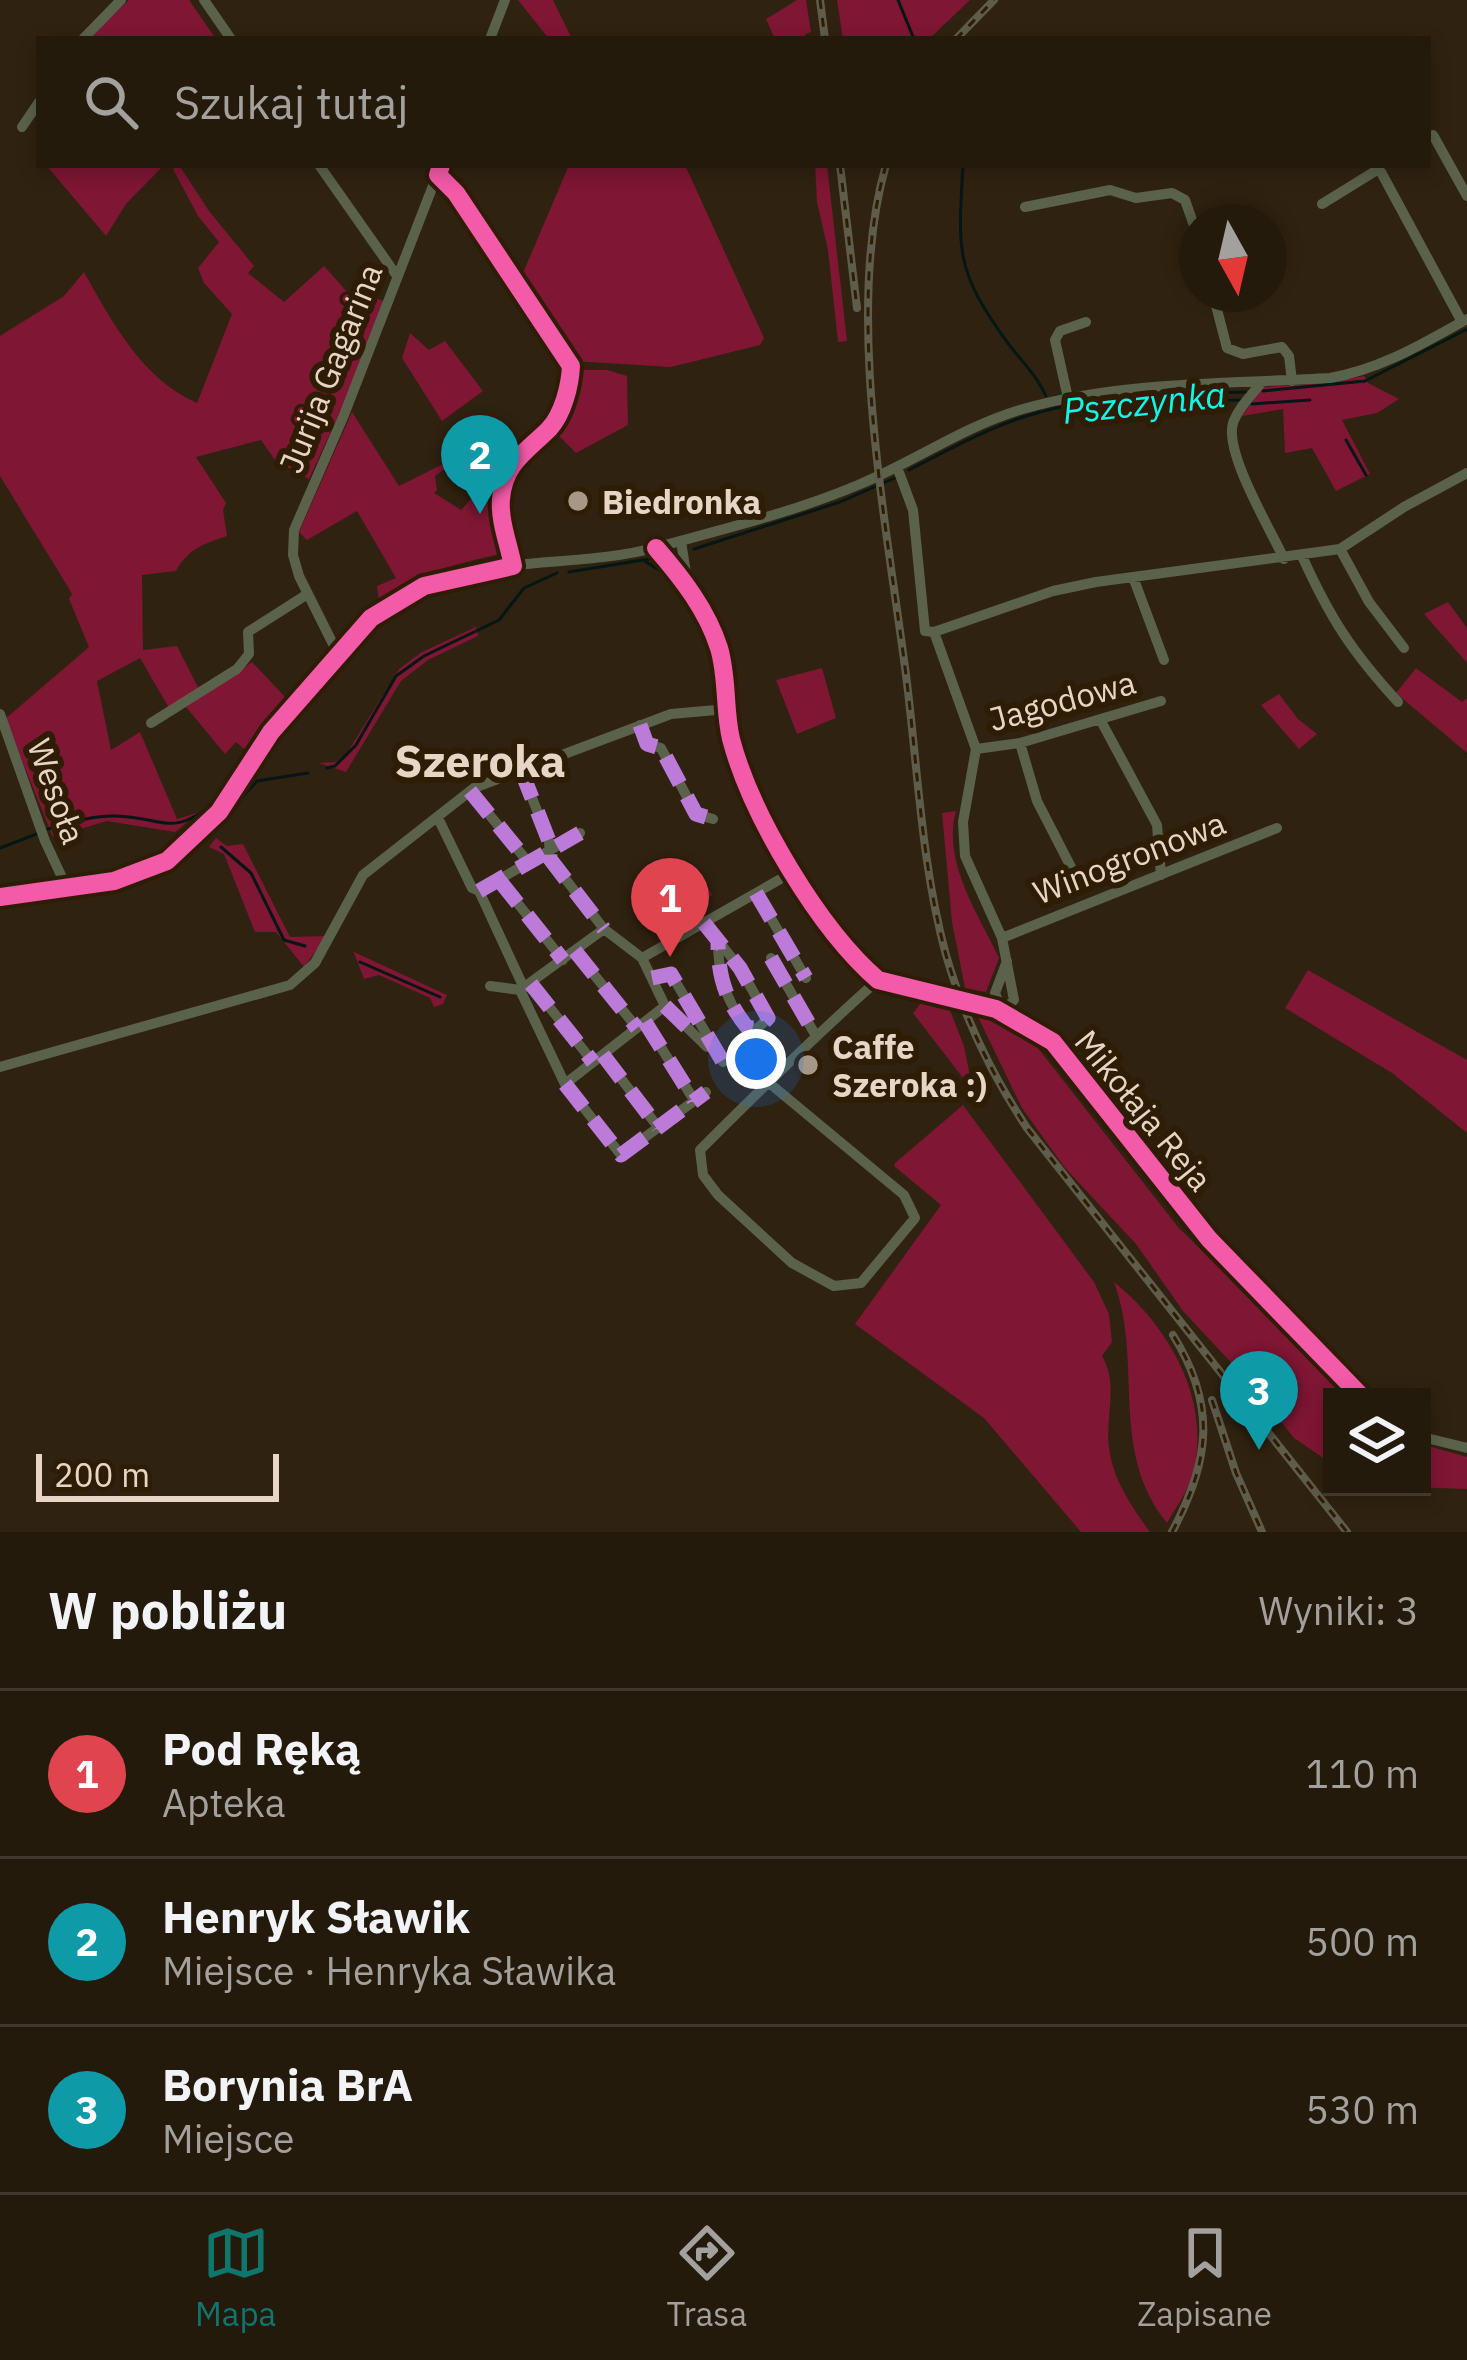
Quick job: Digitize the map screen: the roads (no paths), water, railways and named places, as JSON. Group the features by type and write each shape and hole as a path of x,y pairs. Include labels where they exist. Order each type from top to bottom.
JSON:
{"street":[{"path":"85,36 121,0"},
{"path":"204,0 229,36"},
{"path":"491,36 505,0"},
{"path":"22,127 36,106"},
{"path":"1433,135 1467,196"},
{"path":"322,168 397,276"},
{"path":"440,170 571,366 556,419 515,456 502,492 513,566"},
{"name":"Jurija Gagarina","path":"337,652 306,595 293,555 296,521 344,415 440,170"},
{"path":"0,897 140,874 178,853 219,812 271,732 337,652 371,618 406,593 462,574 597,560 681,541 836,493 980,424 1068,398 1330,378 1379,366 1464,321 1381,172 1377,170 1322,204"},
{"path":"1025,207 1110,190 1136,198 1172,193 1186,204"},
{"path":"1218,312 1227,348 1243,354 1282,347 1289,356 1292,381"},
{"path":"1068,398 1055,340 1060,331 1086,322"},
{"path":"1261,382 1238,413 1232,435 1236,454 1285,559"},
{"path":"897,467 913,510 925,631 934,632 1053,591 1340,549 1467,472"},
{"path":"681,541 687,584"},
{"path":"656,548 687,584 719,648 731,739 791,873 809,902 878,980 816,1036 768,1082 700,1150 704,1174 718,1195 802,1270 834,1286 861,1283 915,1218 904,1195 768,1082"},
{"path":"1340,549 1369,602 1404,648"},
{"path":"1302,556 1334,625 1397,702"},
{"path":"1133,577 1164,660"},
{"path":"151,723 237,669 248,654 248,632 306,595"},
{"path":"934,632 976,749 963,845 971,875 1002,938 1014,1000 1028,1025"},
{"name":"Jagodowa","path":"976,749 1020,743 1161,701"},
{"path":"0,1067 290,985 315,963 364,875 470,791 670,714 727,709"},
{"name":"Wesoła","path":"0,714 66,886"},
{"path":"1101,721 1157,825 1161,875"},
{"path":"640,725 647,744 662,748 695,814 713,819"},
{"path":"1020,743 1037,801 1072,869"},
{"path":"520,770 550,859 604,928 642,958 665,1006 723,1062 671,974 652,978"},
{"path":"470,791 528,862"},
{"path":"438,818 472,888 479,891 566,1084 622,1155 706,1092"},
{"name":"Winogronowa","path":"1002,938 1277,828"},
{"path":"479,891 580,833"},
{"path":"642,958 791,873"},
{"path":"499,880 563,960"},
{"path":"756,893 806,978"},
{"path":"704,923 740,968 768,1018 757,1029 741,1020 717,977 718,941"},
{"path":"490,986 525,987 604,928"},
{"path":"575,951 641,1025 694,1100"},
{"path":"771,958 816,1036"},
{"path":"980,1004 995,993 1007,962"},
{"name":"Mikołaja Reja","path":"878,980 980,1004 1053,1042 1209,1239 1353,1388"},
{"path":"525,987 598,1058 658,1127"},
{"path":"995,993 1002,1012 1014,1000"},
{"path":"566,1084 665,1006"},
{"path":"1431,1440 1467,1448"}],"waterway":[{"path":"898,0 913,36"},
{"path":"963,168 961,240 969,277 990,317 1046,396"},
{"name":"Pszczynka","path":"1263,391 1365,381 1467,329"},
{"name":"Pszczynka","path":"909,470 998,426 1056,408 1136,396 1246,392"},
{"path":"1134,398 1135,403 1241,400"},
{"path":"1252,404 1310,400"},
{"path":"1346,440 1366,475"},
{"name":"Pszczynka","path":"694,549 840,502 895,478"},
{"name":"Pszczynka","path":"569,572 649,559"},
{"path":"645,561 673,579"},
{"name":"Pszczynka","path":"327,768 356,745 396,676 424,656 499,620 524,588 557,573"},
{"name":"Pszczynka","path":"234,806 257,781 308,773"},
{"name":"Pszczynka","path":"48,829 107,816 178,823 217,802"},
{"name":"Pszczynka","path":"0,848 39,833"},
{"path":"221,847 251,873 284,940 305,946"},
{"path":"360,962 440,997"}],"railway":[{"path":"820,0 825,36"},
{"path":"959,36 994,0"},
{"path":"840,168 857,308"},
{"path":"885,168 868,287 873,422 926,854 953,978 980,1044 1027,1128 1347,1532"},
{"path":"1172,1532 1194,1481 1203,1434 1197,1386 1173,1335"},
{"path":"1212,1400 1262,1532"}],"place":[{"name":"Biedronka","path":"578,501"},
{"name":"Henryk Sławik","path":"480,514"},
{"name":"Pod Ręką","path":"670,957"},
{"name":"Caffe Szeroka :)","path":"808,1065"},
{"name":"Borynia BrA","path":"1259,1450"}],"district":[{"name":"Szeroka","path":"480,760"}]}
